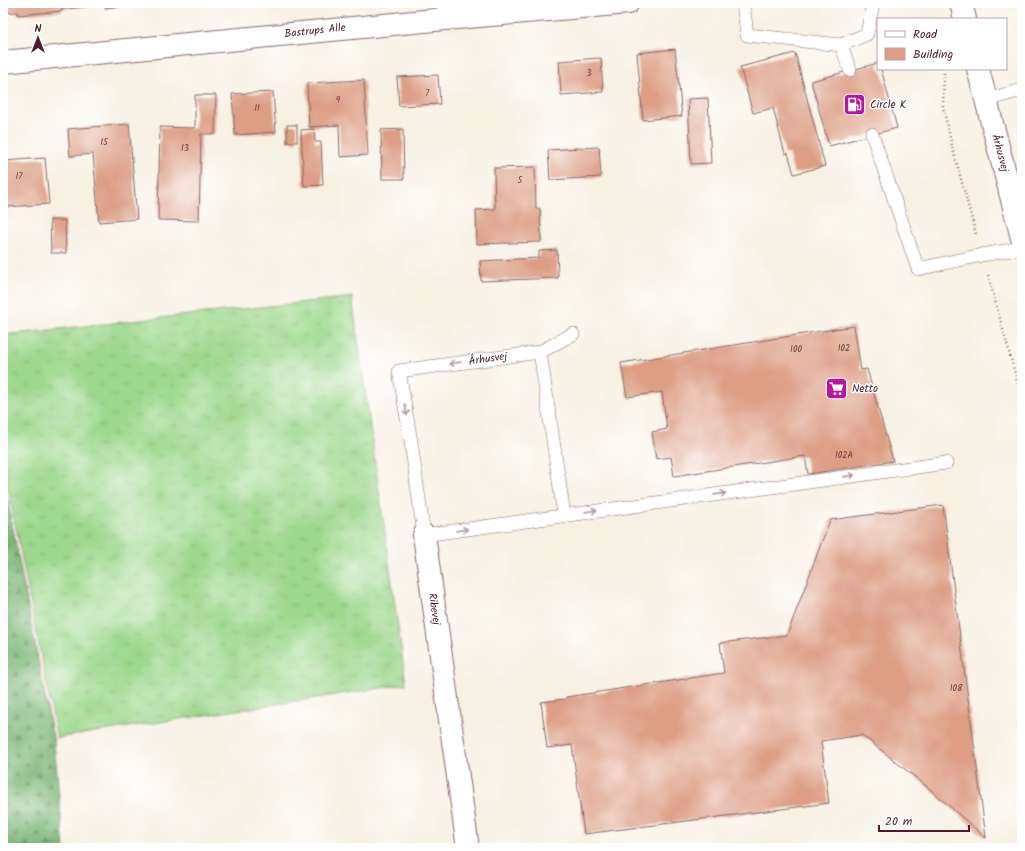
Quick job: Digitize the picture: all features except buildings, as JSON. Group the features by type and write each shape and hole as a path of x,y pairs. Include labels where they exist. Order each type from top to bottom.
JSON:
{"street":[{"name":"Bastrups Alle","path":"3,62 444,11 628,3"},
{"path":"961,3 965,18"},
{"name":"Århusvej","path":"978,70 1022,238"},
{"name":"Ribevej","path":"424,535 468,848"}],"lane":[{"path":"744,3 747,35 841,45 867,34 874,3"},
{"path":"841,45 850,70"},
{"path":"986,100 1022,90"},
{"path":"872,134 918,269 1022,248"},
{"name":"Århusvej","path":"399,371 540,352 573,334"},
{"path":"540,352 564,515"},
{"name":"Ribevej","path":"399,371 424,535"},
{"path":"424,535 946,463"}],"green space":[{"path":"352,297 406,684 57,738 3,461 3,335"},
{"path":"3,477 54,742 64,848 7,848 3,822"}],"place":[{"name":"Circle K","path":"854,105"},
{"name":"Netto","path":"836,389"}]}
